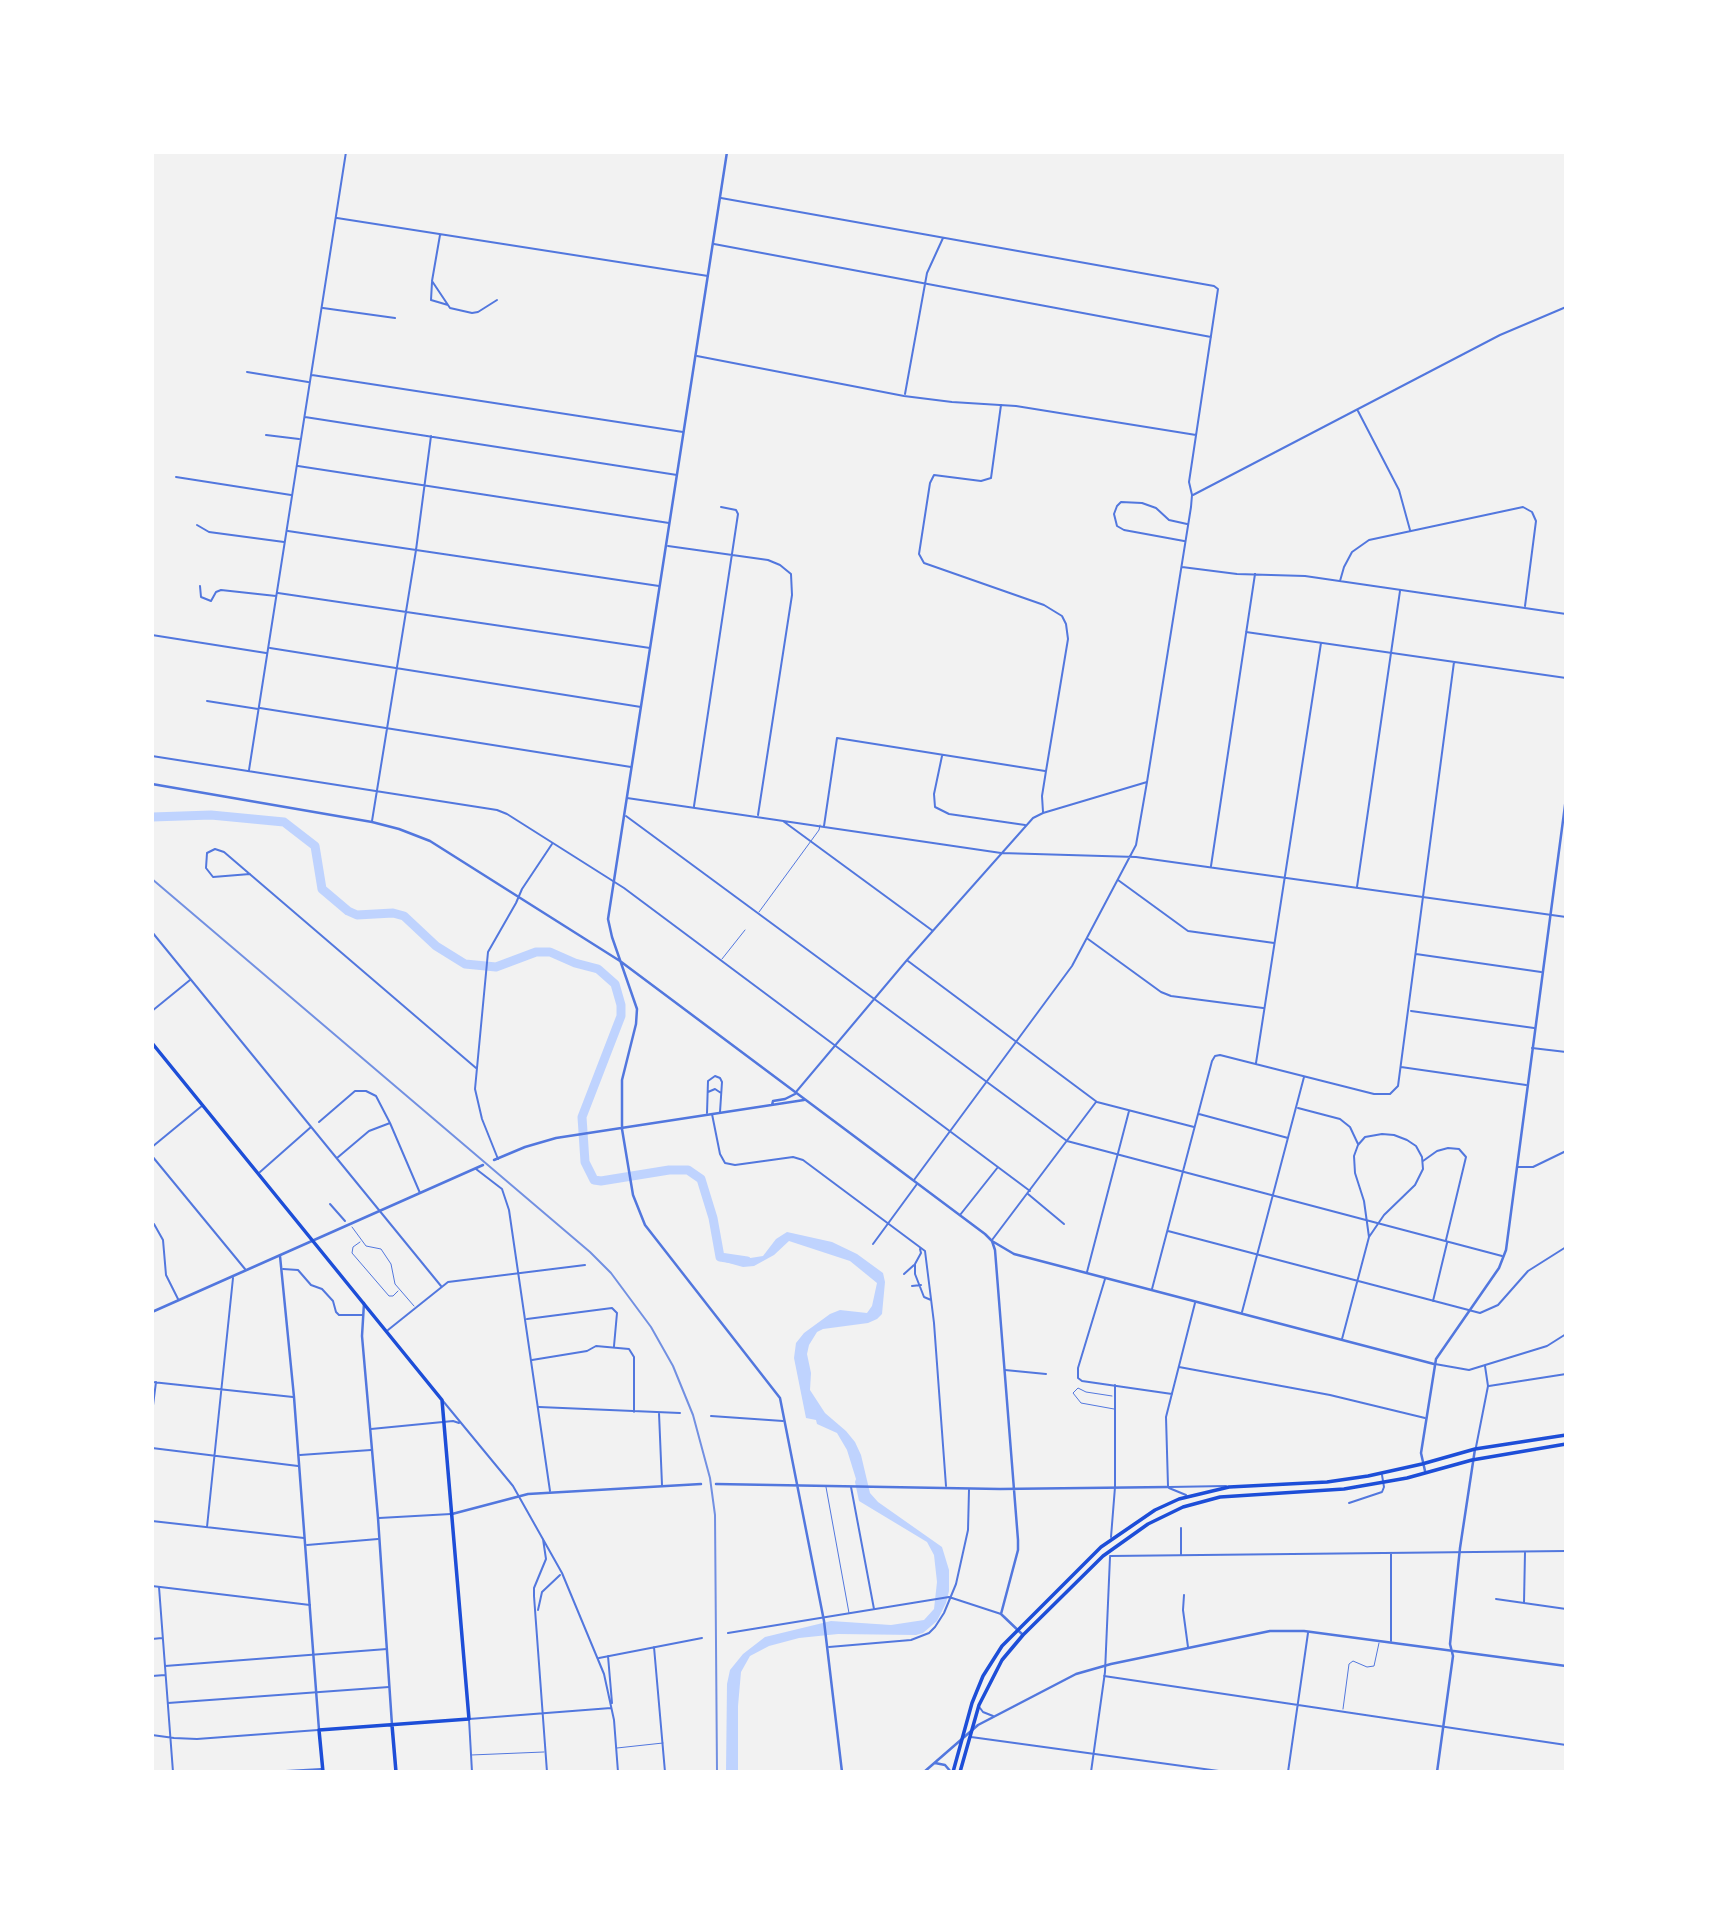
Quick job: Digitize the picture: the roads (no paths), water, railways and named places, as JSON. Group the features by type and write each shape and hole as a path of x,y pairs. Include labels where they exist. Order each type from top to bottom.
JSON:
{"main road":[{"path":"152,1043 442,1400 469,1719 319,1730 323,1770"},
{"path":"952,1772 983,1676 1002,1646 1110,1540 1155,1510 1189,1496 1229,1487 1327,1482 1382,1474 1475,1450 1566,1435"},
{"path":"960,1772 965,1736 1002,1660 1023,1635 1110,1553 1148,1524 1199,1502 1248,1493 1321,1491 1384,1482 1472,1460 1566,1444"},
{"path":"392,1725 396,1772"}],"street":[{"path":"249,771 346,152"},
{"path":"727,152 608,924 636,1002 637,1016 622,1080 622,1129 634,1195 649,1231 780,1398 827,1638 842,1772"},
{"path":"720,197 1214,286 1218,289 1189,485 1192,495 1188,524 1138,839 1062,982 914,1180"},
{"path":"337,218 709,276"},
{"path":"440,234 431,300 448,305"},
{"path":"904,396 925,283 930,264 943,237"},
{"path":"713,244 1212,337"},
{"path":"432,281 453,310 472,313 485,309 498,300"},
{"path":"1192,495 1500,335 1566,307"},
{"path":"322,308 396,318"},
{"path":"696,356 904,396 1001,405 1196,435"},
{"path":"247,372 309,382"},
{"path":"311,374 684,432"},
{"path":"1001,405 991,478 981,481 934,475 930,483 919,554 924,563 1055,610 1066,624 1068,639 1042,796 1043,813"},
{"path":"1357,409 1399,490 1410,531"},
{"path":"304,417 678,475"},
{"path":"266,435 300,439"},
{"path":"372,822 416,550 431,436"},
{"path":"296,466 670,523"},
{"path":"176,477 292,496"},
{"path":"1185,541 1124,530 1117,526 1114,515 1120,503 1128,501 1150,505 1169,520 1188,524"},
{"path":"694,807 737,512 721,507"},
{"path":"1340,582 1347,559 1357,547 1369,540 1523,508 1530,510 1535,516 1536,528 1524,608"},
{"path":"197,525 209,532 285,542"},
{"path":"287,531 660,586"},
{"path":"667,546 768,560 791,574 790,607 758,816"},
{"path":"1181,566 1305,576 1566,614"},
{"path":"1210,867 1255,574"},
{"path":"200,586 201,597 211,601 216,592 221,590 277,595 406,611 651,648"},
{"path":"1357,888 1400,591"},
{"path":"1246,632 1566,678"},
{"path":"152,635 267,653"},
{"path":"1256,1064 1321,643"},
{"path":"268,648 642,707"},
{"path":"1152,1289 1215,1056 1220,1055 1374,1094 1393,1093 1398,1086 1454,662"},
{"path":"207,701 632,767"},
{"path":"824,826 837,738 1046,771"},
{"path":"942,755 933,803 938,809 949,814 1026,825"},
{"path":"152,756 497,810 527,825 614,881 947,1128 1029,1192 1064,1224"},
{"path":"790,1102 907,960 1026,825 1043,813 1147,782"},
{"path":"152,783 372,822 430,841 620,961 992,1241 1014,1254 1152,1289 1195,1304 1242,1313 1463,1370 1547,1346 1566,1334"},
{"path":"627,798 1001,853 1130,856 1566,917"},
{"path":"1425,1473 1421,1453 1434,1364 1439,1352 1504,1257 1566,798"},
{"path":"625,815 1067,1141 1504,1257"},
{"path":"782,820 933,932"},
{"path":"794,822 798,831"},
{"path":"552,843 490,947 487,960 476,1068 477,1099 496,1159 525,1147 567,1138 807,1101"},
{"path":"250,874 218,878 210,875 205,863 208,853 215,849 224,852 250,874 476,1068"},
{"path":"1118,880 1188,931 1275,943"},
{"path":"152,932 441,1286"},
{"path":"1087,938 1161,992 1171,996 1265,1009"},
{"path":"1416,954 1542,972"},
{"path":"907,960 1097,1102 1194,1127"},
{"path":"152,1011 191,980"},
{"path":"1409,1011 1535,1028"},
{"path":"1532,1048 1566,1052"},
{"path":"1401,1067 1528,1085"},
{"path":"707,1115 709,1079 715,1076 722,1082 720,1113"},
{"path":"1242,1313 1304,1076"},
{"path":"707,1093 715,1089 721,1094"},
{"path":"319,1122 355,1091 370,1092 376,1096 420,1194"},
{"path":"772,1105 773,1101 796,1093"},
{"path":"992,1241 1097,1102"},
{"path":"152,1147 203,1105"},
{"path":"1296,1108 1340,1119 1350,1127 1358,1145"},
{"path":"1087,1273 1129,1111"},
{"path":"712,1114 720,1154 729,1165 797,1157 925,1251 946,1488"},
{"path":"1198,1114 1288,1138"},
{"path":"337,1158 369,1132 390,1123"},
{"path":"259,1172 311,1127"},
{"path":"1342,1340 1369,1237 1378,1223 1419,1180 1423,1169 1423,1161 1416,1146 1394,1135 1370,1136 1361,1140 1354,1156 1369,1237"},
{"path":"1423,1161 1437,1151 1448,1148 1459,1149 1466,1157 1433,1301"},
{"path":"1517,1167 1533,1167 1566,1151"},
{"path":"152,1156 246,1270"},
{"path":"152,1312 483,1165"},
{"path":"960,1216 998,1167"},
{"path":"476,1169 506,1195 550,1492"},
{"path":"873,1244 918,1183"},
{"path":"330,1204 345,1221"},
{"path":"154,1224 163,1240 166,1275 178,1300"},
{"path":"1167,1231 1480,1313 1498,1305 1528,1271 1566,1247"},
{"path":"992,1241 995,1250 1018,1550 1001,1614"},
{"path":"904,1273 915,1264 921,1253 920,1248"},
{"path":"152,1735 197,1739 319,1730 294,1397 280,1256"},
{"path":"915,1264 915,1274 924,1297 931,1300"},
{"path":"387,1331 441,1286 451,1281 585,1265"},
{"path":"282,1269 298,1270 311,1286 322,1289 333,1301 335,1312 339,1315 362,1315"},
{"path":"207,1527 233,1276"},
{"path":"1106,1278 1077,1375 1082,1381 1172,1394"},
{"path":"912,1286 921,1286"},
{"path":"364,1302 362,1336 380,1539 392,1725"},
{"path":"1168,1487 1166,1417 1195,1304"},
{"path":"525,1319 612,1308 618,1313 614,1348"},
{"path":"531,1360 587,1352 596,1346 629,1349 633,1354 635,1412"},
{"path":"1437,1772 1453,1656 1451,1650 1460,1552 1472,1460 1488,1386 1485,1365"},
{"path":"1179,1367 1323,1394 1426,1419"},
{"path":"1004,1370 1046,1374"},
{"path":"1488,1386 1566,1374"},
{"path":"152,1413 154,1382 294,1397"},
{"path":"1091,1772 1105,1666 1115,1487 1115,1385"},
{"path":"442,1400 520,1498 562,1573 608,1687 618,1772"},
{"path":"538,1407 680,1413"},
{"path":"659,1413 662,1486"},
{"path":"711,1416 784,1421"},
{"path":"370,1429 453,1421 463,1425"},
{"path":"152,1448 299,1466"},
{"path":"298,1455 372,1450"},
{"path":"1349,1503 1382,1492 1382,1474"},
{"path":"716,1484 796,1483 1014,1489 1214,1485 1229,1487"},
{"path":"378,1518 452,1514 528,1494 701,1484"},
{"path":"853,1486 874,1609"},
{"path":"1168,1487 1199,1502"},
{"path":"828,1647 917,1639 935,1627 950,1597 968,1530 969,1488"},
{"path":"152,1521 305,1538"},
{"path":"1181,1528 1181,1556"},
{"path":"542,1538 546,1559 534,1588 547,1772"},
{"path":"306,1545 380,1539"},
{"path":"1524,1603 1525,1551"},
{"path":"1110,1553 1181,1556 1566,1551"},
{"path":"1391,1553 1391,1642"},
{"path":"537,1614 542,1592 562,1573"},
{"path":"152,1586 311,1605"},
{"path":"159,1587 173,1772"},
{"path":"1184,1595 1183,1613 1188,1648"},
{"path":"728,1633 824,1620 849,1613 950,1597 1001,1614 1023,1635"},
{"path":"1496,1599 1566,1609"},
{"path":"924,1772 965,1736 994,1716 1063,1680 1105,1666 1270,1631 1290,1629 1566,1666"},
{"path":"1288,1772 1309,1632"},
{"path":"152,1639 163,1638"},
{"path":"598,1658 702,1638"},
{"path":"654,1647 665,1772"},
{"path":"165,1666 387,1649"},
{"path":"608,1656 611,1707"},
{"path":"152,1676 166,1675"},
{"path":"1104,1676 1566,1745"},
{"path":"168,1703 390,1687"},
{"path":"979,1705 983,1712 994,1716"},
{"path":"472,1772 469,1719 611,1707"},
{"path":"965,1736 1226,1772"},
{"path":"935,1763 944,1764 952,1772"},
{"path":"268,1772 323,1770"}],"lane":[{"path":"758,914 820,825"},
{"path":"721,961 745,930"},
{"path":"350,1225 366,1246 382,1249 390,1262 394,1283 416,1308"},
{"path":"361,1240 353,1247 352,1253 389,1296 400,1290"},
{"path":"1115,1396 1086,1392 1078,1388 1073,1393 1081,1403 1115,1409"},
{"path":"825,1485 849,1613"},
{"path":"1343,1712 1349,1664 1353,1661 1367,1667 1374,1666 1379,1641"},
{"path":"616,1748 663,1743"},
{"path":"471,1755 546,1752"}],"water":[{"path":"787,1232 832,1242 857,1254 883,1273 885,1282 882,1314 877,1319 817,1332 807,1354 811,1373 810,1390 825,1413 855,1442 870,1493 878,1502 942,1547 949,1570 949,1591 937,1621 923,1633 838,1634 799,1638 769,1646 750,1656 741,1672 738,1772 726,1772 727,1684 730,1670 743,1654 765,1637 831,1621 891,1625 924,1620 934,1609 937,1582 934,1555 927,1542 859,1501 856,1479 847,1450 837,1433 817,1424 816,1420 806,1418 794,1358 796,1343 804,1333 830,1314 840,1310 867,1313 872,1306 877,1283 850,1261 789,1241 774,1255 754,1266 743,1267 725,1262 763,1256 776,1239"}],"waterway":[{"path":"152,817 211,815 284,822 315,846 322,889 348,911 357,915 393,913 404,916 436,946 465,964 496,967 536,952 550,952 598,969 615,984 621,1016 582,1117 585,1162 594,1180 688,1170 701,1179 713,1218 720,1257 747,1261"}],"railway":[{"path":"152,879 590,1252 611,1273 651,1327 673,1366 693,1415 710,1478 715,1515 717,1772"}]}
